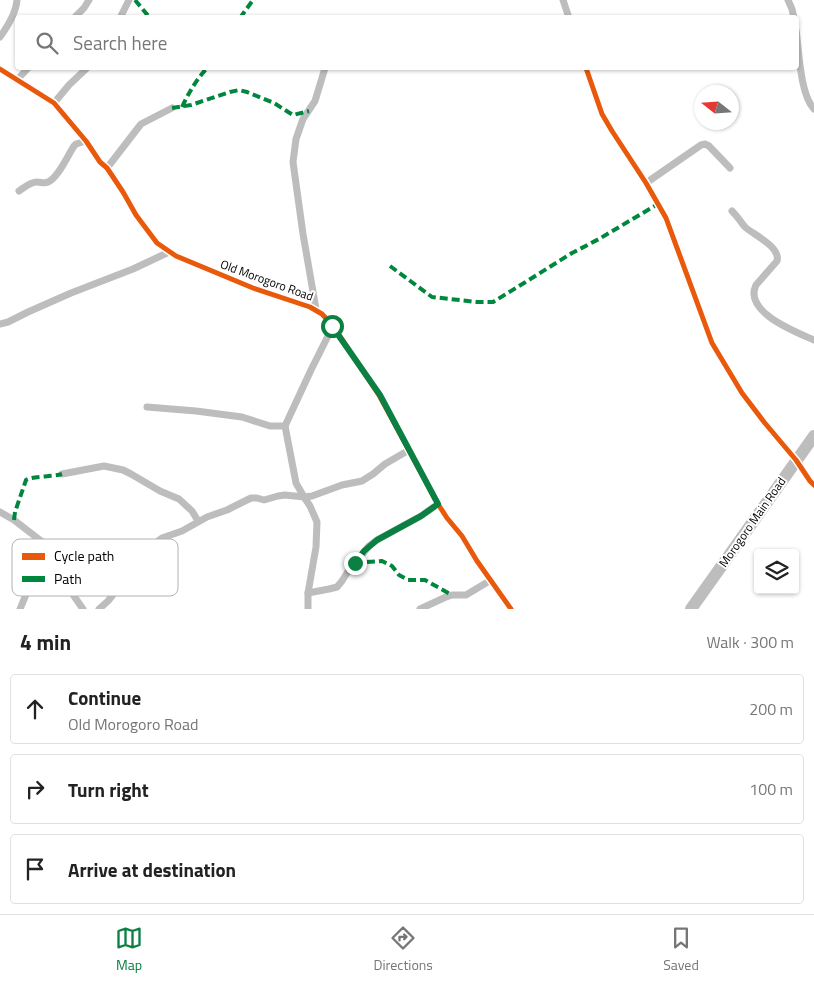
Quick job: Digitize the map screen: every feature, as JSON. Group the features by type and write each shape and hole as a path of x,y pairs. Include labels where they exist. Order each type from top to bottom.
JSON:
{"highway":[{"name":"Morogoro Main Road","path":"691,609 814,436"}],"street":[{"path":"0,37 11,20 18,0"},
{"path":"77,15 89,0"},
{"path":"122,15 129,0"},
{"path":"563,0 568,15"},
{"path":"788,0 793,15"},
{"path":"799,57 809,102 814,109"},
{"name":"Old Morogoro Road","path":"0,69 54,103 86,141 100,162 107,168 136,215 157,243 176,256 253,288 316,309 322,314 380,395 438,504 511,609"},
{"path":"17,80 26,70"},
{"path":"54,103 85,70"},
{"path":"316,309 300,217 293,162 296,139 303,119 315,101 324,70"},
{"path":"587,70 602,114 666,218 712,343 742,393 796,460 814,486"},
{"path":"107,168 141,124 172,108"},
{"path":"19,192 30,183 42,184 50,181 74,146 86,141"},
{"path":"646,183 705,144 730,168"},
{"path":"732,211 744,225 763,239 777,253 778,258 774,265 756,285 753,293 756,303 764,313 775,321 814,340"},
{"path":"0,324 71,293 133,269 169,252"},
{"path":"308,609 308,592 318,528 310,506 296,483 285,426 332,326"},
{"path":"146,407 242,417 270,426 285,426"},
{"path":"161,539 251,498 265,500 285,495 304,498 367,478 384,464 409,450"},
{"path":"62,474 104,466 123,470 160,491 179,499 192,511 198,521"},
{"path":"308,592 337,587 369,546 438,504"},
{"path":"0,512 39,539"},
{"path":"420,609 446,596 466,595 491,580"},
{"path":"20,609 26,596"},
{"path":"74,596 83,609"},
{"path":"99,609 112,596"}],"marked path":[{"path":"135,0 148,15"},
{"path":"242,15 253,0"},
{"path":"182,107 193,86 205,70"},
{"path":"172,108 191,105 239,90 274,103 293,115 309,111"},
{"path":"390,266 432,297 493,302 572,253 658,204"},
{"path":"14,520 26,480 62,474"},
{"path":"355,563 382,561 392,566 399,575 408,580 425,580 452,595"}],"cycle path":[{"path":"0,69 54,103 86,141 100,162 107,168 136,215 157,243 176,256 253,288 310,307 322,314 333,326 379,395 438,504 511,609"},
{"path":"587,70 602,114 666,218 712,343 742,393 814,485"}],"route":[{"path":"332,326 380,395 438,504 421,516 377,540 364,551 355,563"}]}
